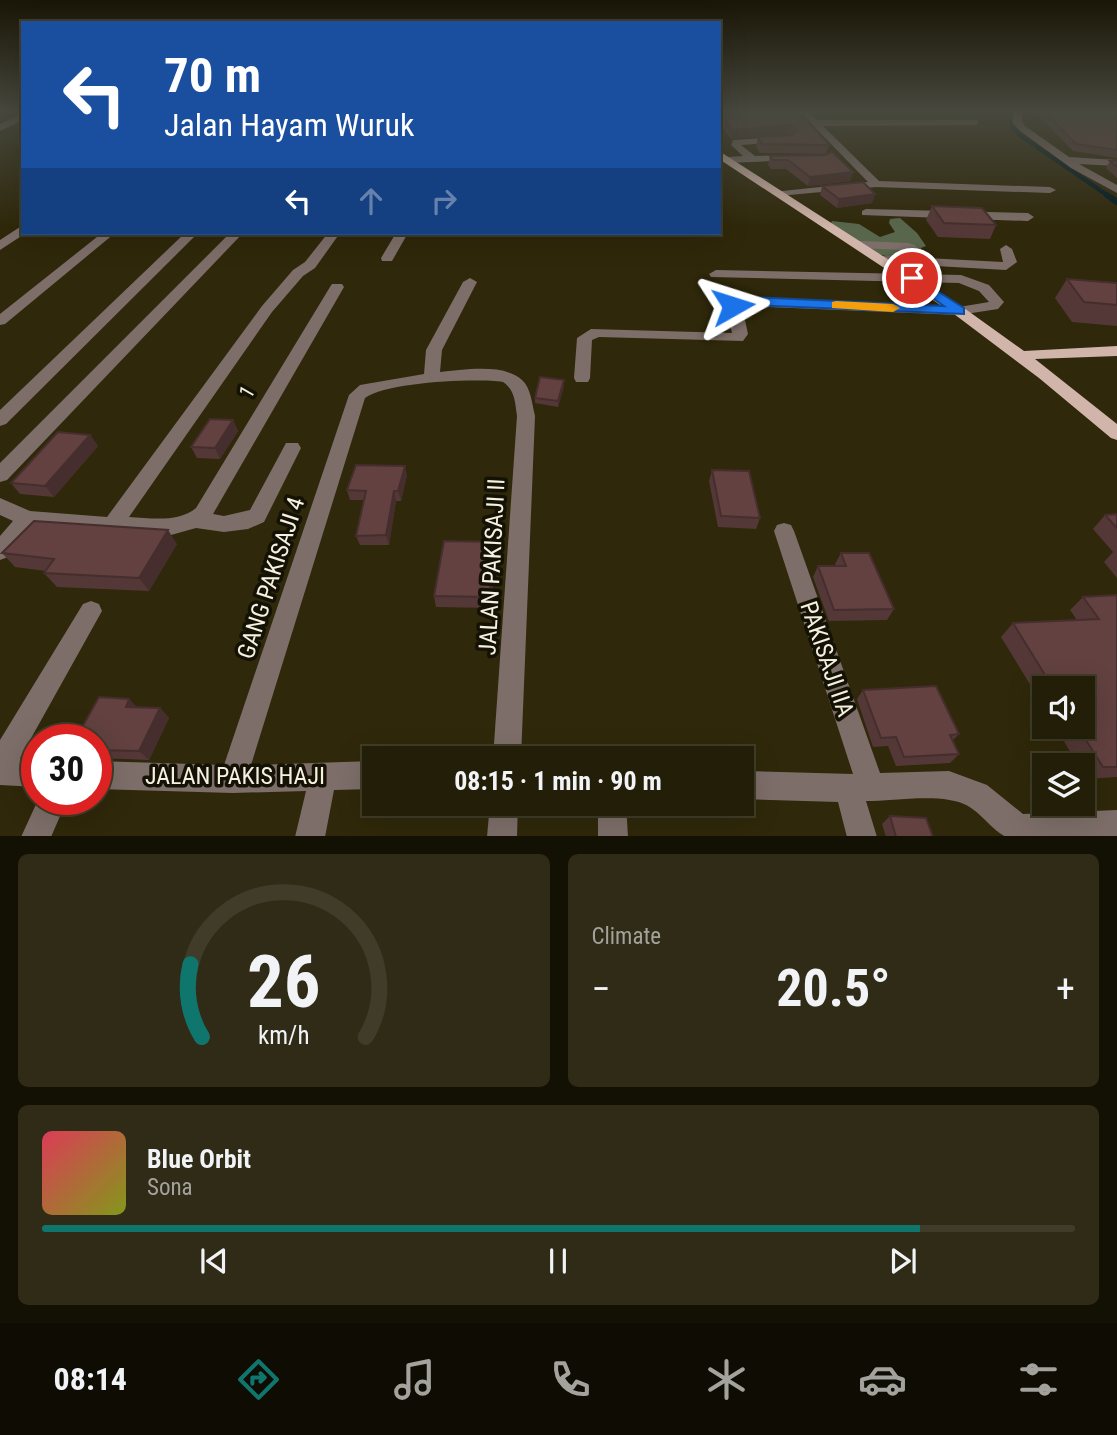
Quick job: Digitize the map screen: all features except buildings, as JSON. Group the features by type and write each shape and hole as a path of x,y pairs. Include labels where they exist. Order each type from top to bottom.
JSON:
{"main road":[{"path":"723,157 959,311 1020,356 1117,435"},
{"path":"1020,356 1056,352 1117,351"}],"street":[{"path":"742,150 752,159"},
{"path":"723,157 803,158 796,150"},
{"path":"842,150 876,184"},
{"path":"1053,150 1117,190"},
{"path":"1065,159 1117,163"},
{"path":"782,194 876,184 1050,190"},
{"path":"866,213 1028,217"},
{"path":"0,246 21,230"},
{"path":"0,321 107,235"},
{"path":"0,420 190,235"},
{"path":"0,475 235,235"},
{"path":"114,523 267,309 298,274 310,265 332,235"},
{"path":"387,258 401,235"},
{"path":"861,245 904,246 911,248 923,262"},
{"path":"883,259 1006,265 1010,262 1006,249"},
{"path":"582,378 585,338 596,332 731,340 738,338 740,334 733,306 739,302 959,311 993,306 997,302 984,288 961,279 716,274"},
{"path":"432,377 434,350 470,282"},
{"name":"1","path":"196,520 203,514 337,287"},
{"name":"JALAN PAKISAJI II","path":"432,377 492,376 516,382 526,416 508,746"},
{"name":"GANG PAKISAJI 4","path":"233,779 359,392 411,379 432,377"},
{"path":"0,506 26,519 57,523 171,527 196,520 224,524 248,521 257,516 292,448"},
{"path":"0,551 26,519"},
{"name":"PAKISAJI IIA","path":"784,531 859,788 862,836"},
{"path":"21,771 0,768 90,611"},
{"name":"JALAN PAKIS HAJI","path":"112,775 233,779 362,775"},
{"path":"310,836 323,776"},
{"path":"754,785 859,788 949,785 977,795 1007,822 1022,829 1117,824"},
{"path":"35,836 46,815"},
{"path":"502,836 504,816"},
{"path":"612,816 613,836"}],"green space":[{"path":"900,218 917,233 926,246 921,248 921,255 889,257 875,253 831,223 859,224 880,237 895,232 889,223 890,219"}],"waterway":[{"path":"1041,150 1110,197"},
{"path":"1107,195 1117,202"}],"slow traffic":[{"path":"836,305 893,308"}],"route":[{"path":"733,306 739,302 751,301 959,311 912,278"}]}
